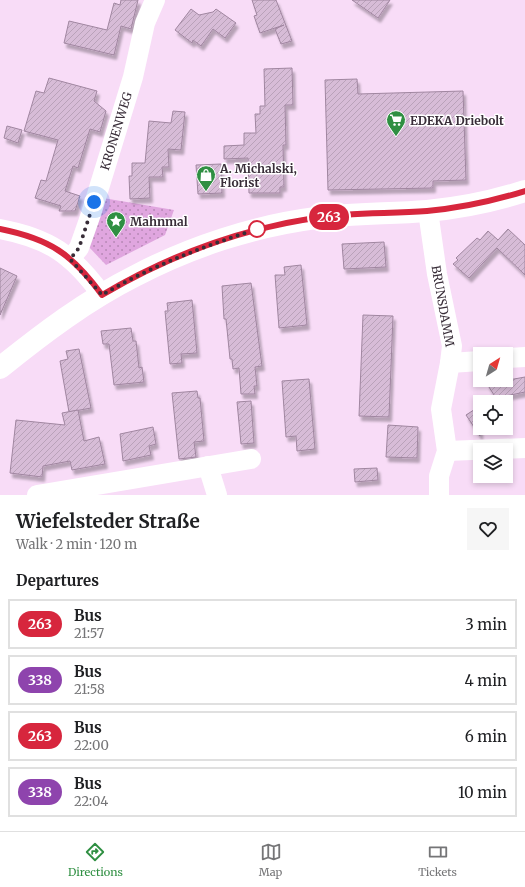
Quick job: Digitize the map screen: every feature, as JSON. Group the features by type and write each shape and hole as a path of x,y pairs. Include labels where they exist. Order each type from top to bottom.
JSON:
{"main road":[{"path":"0,368 102,295 135,276 177,257 260,228 316,218 428,211 503,198 525,191"}],"street":[{"name":"KRONENWEG","path":"70,259 79,248 133,77 146,23 155,0"},
{"name":"BRUNSDAMM","path":"428,211 436,266 452,346 441,409 446,451 438,476 439,495"},
{"path":"0,229 28,235 53,245 70,259 102,295"},
{"path":"513,358 525,357"},
{"path":"450,363 473,361"},
{"path":"446,451 525,448"},
{"path":"37,495 251,459"},
{"path":"208,466 217,495"}],"shaded area":[{"path":"103,198 174,210 165,235 106,265 88,246"}],"building":[{"path":"121,0 138,0 131,29 121,26 114,55 64,43 69,21 107,30 114,3 120,5"},
{"path":"252,0 276,0 292,41 281,44 275,29 284,25 260,33 254,16 257,15"},
{"path":"352,0 390,0 378,18"},
{"path":"191,9 199,15 213,12 216,9 236,23 225,38 213,29 201,46 193,40 192,43 175,30"},
{"path":"292,68 293,105 285,105 286,145 283,145 284,187 280,187 280,193 249,193 248,158 224,159 224,146 244,145 244,133 256,133 255,114 260,114 260,106 265,106 264,69"},
{"path":"49,78 97,91 94,101 106,111 100,132 90,129 78,168 73,166 65,191 80,196 75,211 59,211 61,206 35,198 41,180 46,181 58,140 24,131 36,91 44,93"},
{"name":"EDEKA Driebolt","path":"357,79 358,94 463,91 466,180 433,181 433,188 328,190 325,80"},
{"path":"173,111 185,112 181,150 168,149 169,167 162,167 163,177 149,177 150,198 130,199 129,176 132,176 132,163 145,163 149,121 171,123"},
{"path":"7,126 22,130 18,143 4,138"},
{"path":"221,164 222,193 198,194 196,165"},
{"path":"508,229 525,245 525,275 497,248 469,278 453,264 458,260 456,258 477,238 480,240 488,231 498,240"},
{"path":"384,242 386,267 344,269 342,244"},
{"path":"301,265 307,325 279,328 275,275 285,275 284,267"},
{"path":"0,268 17,276 0,315"},
{"path":"251,283 262,366 255,367 257,386 254,386 255,394 241,394 239,368 233,369 232,359 230,359 226,319 224,319 222,286"},
{"path":"192,300 197,353 181,354 182,363 170,364 165,311 168,311 167,303"},
{"path":"363,315 393,316 389,417 359,416"},
{"path":"131,328 133,341 136,341 139,368 142,367 144,382 114,385 109,344 103,344 101,331"},
{"path":"79,349 91,408 69,412 60,361 68,359 66,351"},
{"path":"525,377 525,392 510,395 494,395 489,387 513,387 513,379"},
{"path":"309,379 315,449 297,451 296,436 286,437 282,381"},
{"path":"197,391 198,398 200,398 204,441 194,442 196,457 179,459 172,393"},
{"path":"251,401 254,443 241,444 237,402"},
{"path":"78,410 84,441 99,437 105,464 72,470 70,461 43,466 42,477 10,473 16,420 65,425 62,413"},
{"path":"473,410 473,426 466,415"},
{"path":"388,425 418,427 417,458 386,457"},
{"path":"153,427 156,444 149,446 151,455 123,461 120,434"},
{"path":"377,468 378,480 355,482 354,469"}],"bus line":[{"name":"263","path":"0,229 28,235 53,245 70,259 96,286 102,295 135,276 177,257 201,247 260,228 316,218 428,211 503,198 525,191"}],"place":[{"name":"EDEKA Driebolt","path":"396,137"},
{"name":"A. Michalski, Florist","path":"206,192"},
{"name":"Mahnmal","path":"116,238"}],"route":[{"path":"94,202 79,248 70,259 96,286 102,295 135,276 177,257 201,247 260,228 257,229"}]}
